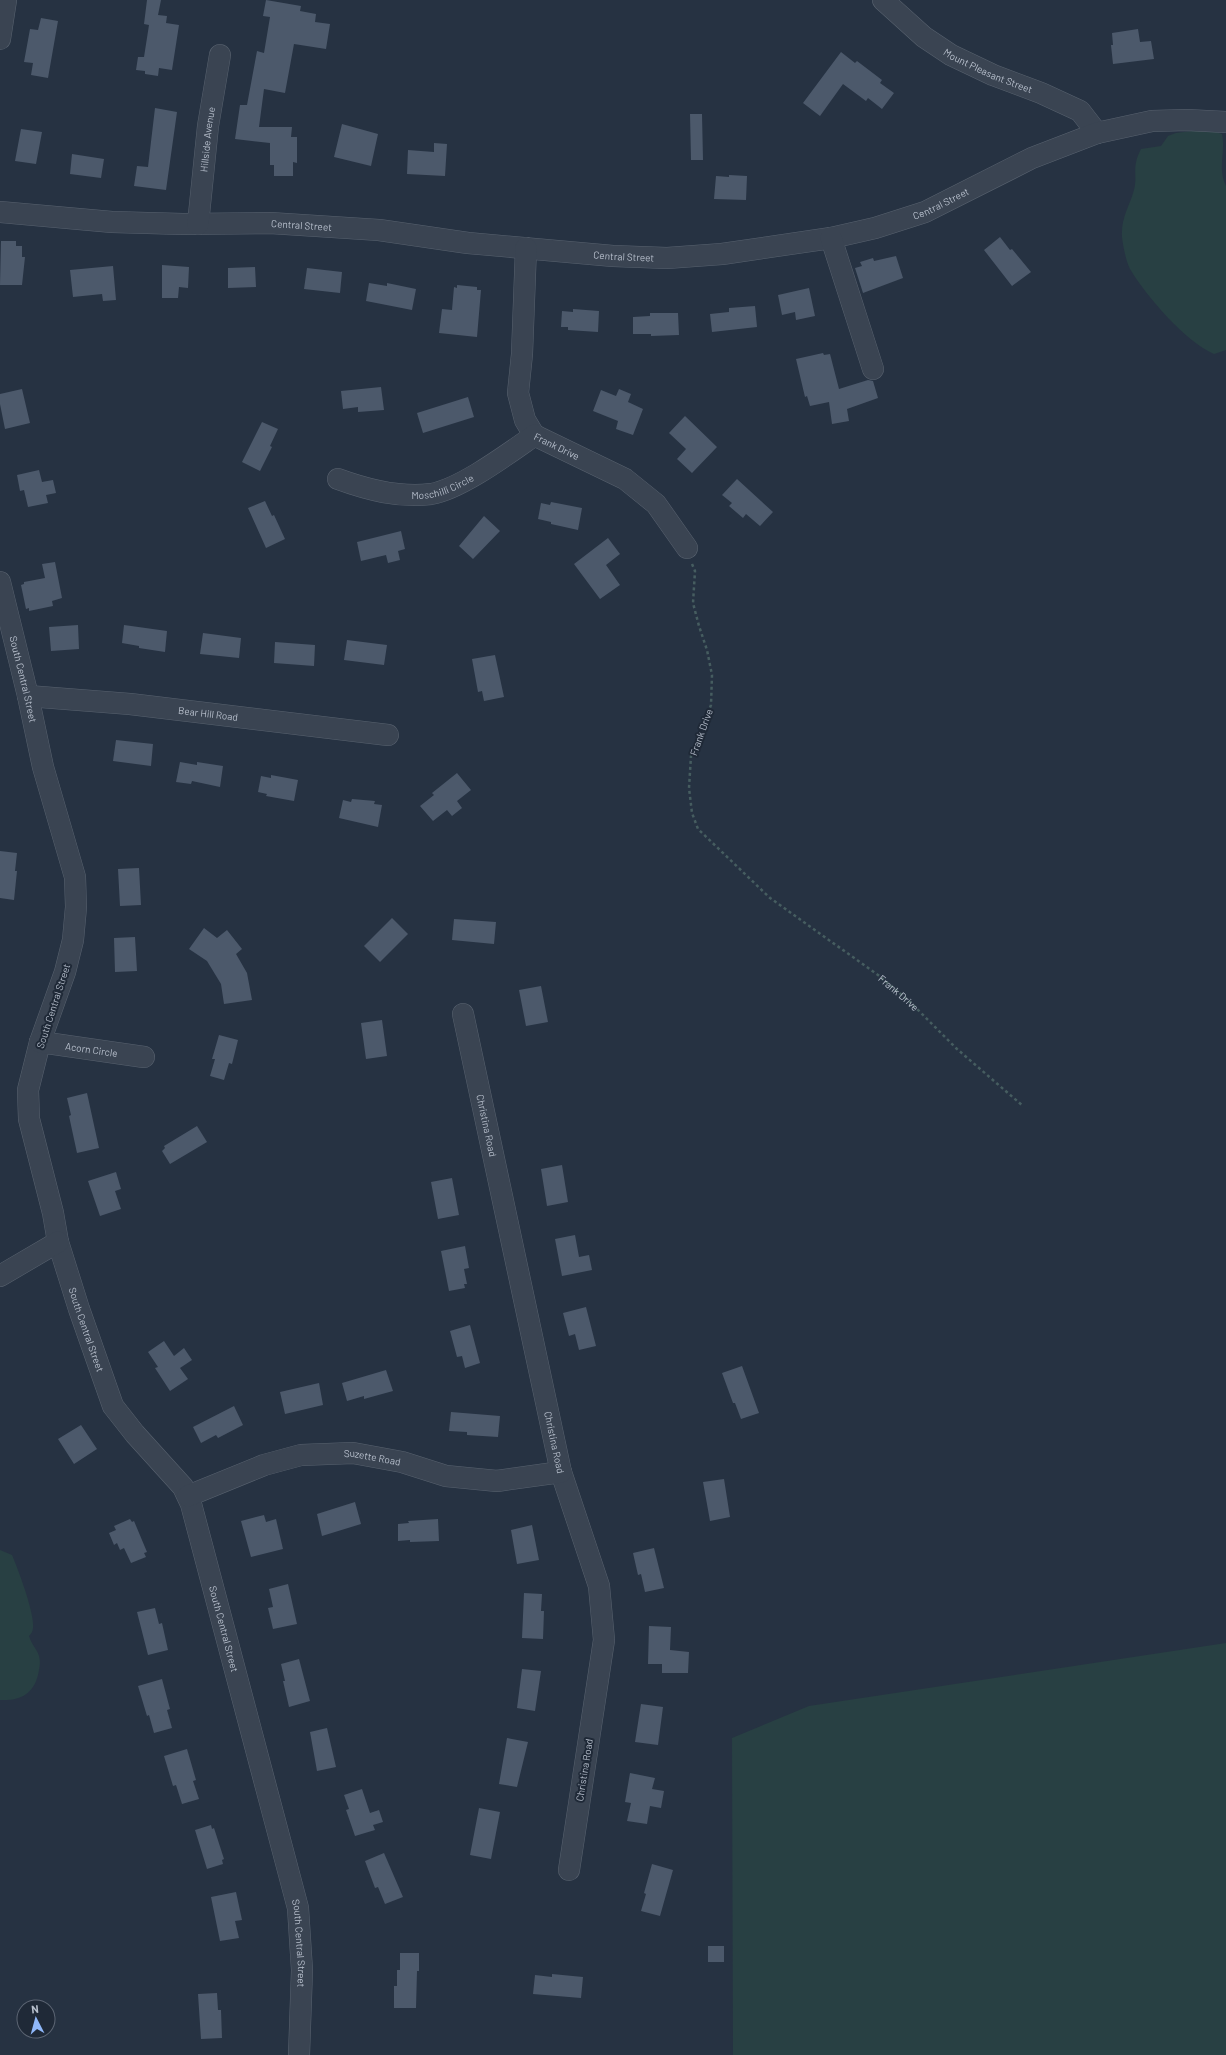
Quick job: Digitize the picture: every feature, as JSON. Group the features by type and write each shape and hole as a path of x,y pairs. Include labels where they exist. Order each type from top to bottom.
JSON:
{"street":[{"path":"0,39 6,0"},
{"name":"Mount Pleasant Street","path":"883,0 924,37 951,55 993,75 1041,93 1080,111 1097,133"},
{"name":"Hillside Avenue","path":"198,224 208,126 220,55"},
{"name":"Central Street","path":"0,212 112,222 198,224 270,223 379,230 468,243 613,256 667,258 722,254 831,238 875,228 925,212 1032,158 1097,133 1152,121 1187,120 1226,122"},
{"path":"831,238 873,369"},
{"name":"Frank Drive","path":"526,248 522,354 518,393 525,420 535,435 625,479 656,504 687,548"},
{"name":"Moschilli Circle","path":"338,479 370,491 404,495 432,494 465,481 535,435"},
{"name":"South Central Street","path":"0,582 28,696 42,768 68,848 75,884 76,907 73,940 65,972 40,1042 28,1090 29,1118 53,1213 58,1242 79,1309 113,1406 135,1434 183,1487 191,1504 234,1661 298,1908 302,1970 299,2055"},
{"name":"Bear Hill Road","path":"28,696 130,704 388,735"},
{"name":"Christina Road","path":"463,1014 561,1472 599,1586 604,1640 569,1870"},
{"name":"Acorn Circle","path":"40,1042 144,1057"},
{"path":"0,1276 58,1242"},
{"name":"Suzette Road","path":"188,1496 264,1465 301,1455 353,1453 402,1462 446,1476 497,1481 561,1472"}],"path":[{"name":"Frank Drive","path":"687,548 695,571 693,603 698,626 707,650 712,675 711,704 691,756 689,788 692,813 698,829 770,898 878,975 909,1001 957,1049 1023,1106"}],"green space":[{"path":"1208,129 1222,134 1222,173 1226,186 1226,350 1214,354 1203,348 1179,329 1156,305 1130,269 1122,237 1124,218 1134,190 1136,161 1141,149 1161,146 1168,136 1176,133"},
{"path":"0,1550 12,1555 22,1581 33,1621 33,1630 29,1636 38,1653 40,1661 36,1682 29,1692 19,1698 7,1700 0,1700"},
{"path":"1226,1643 1226,2055 733,2055 732,1738 809,1706"}],"building":[{"path":"147,0 161,0 158,15 167,16 166,23 179,25 172,70 159,68 158,76 145,74 145,71 136,70 138,57 144,57 149,25 144,24"},
{"path":"266,0 301,6 300,11 316,14 315,22 330,24 326,49 294,44 285,93 264,89 259,127 292,127 291,137 297,137 297,163 293,162 293,176 274,176 274,165 270,165 270,143 235,139 240,105 247,105 257,51 264,53 270,17 263,16"},
{"path":"41,18 58,21 48,78 31,75 33,63 24,62 30,29 38,30"},
{"path":"1138,29 1140,42 1151,41 1154,59 1113,64 1111,45 1113,45 1112,33"},
{"path":"841,52 855,63 857,61 882,80 880,83 894,93 882,109 868,98 866,101 843,84 820,116 803,103"},
{"path":"155,108 177,112 166,190 134,186 137,166 148,167"},
{"path":"690,114 702,114 703,160 691,160"},
{"path":"342,124 378,134 371,166 334,157"},
{"path":"21,129 42,132 36,164 15,161"},
{"path":"434,143 447,144 445,176 407,174 408,150 434,152"},
{"path":"72,154 104,159 101,178 70,174"},
{"path":"729,175 747,176 746,200 714,199 716,176 729,177"},
{"path":"1000,237 1031,272 1012,286 984,250"},
{"path":"1,241 16,241 16,246 22,246 22,257 25,257 22,285 0,285"},
{"path":"896,256 903,278 863,293 855,268 862,266 860,262 873,258 874,261"},
{"path":"162,265 189,267 188,288 179,287 178,298 162,298"},
{"path":"113,266 116,300 103,301 102,294 73,297 70,270"},
{"path":"255,267 256,287 228,288 228,268"},
{"path":"307,268 342,272 340,293 304,289"},
{"path":"369,283 387,286 387,283 416,289 412,310 366,301"},
{"path":"457,285 477,287 477,290 481,290 477,337 439,333 442,309 452,310 454,287 457,288"},
{"path":"809,288 815,316 796,320 795,312 782,315 778,295"},
{"path":"755,306 757,327 712,332 710,314 729,312 729,308"},
{"path":"573,309 599,311 598,332 568,330 568,327 561,327 562,311 573,312"},
{"path":"650,313 678,313 679,335 651,336 651,334 633,334 633,317 650,316"},
{"path":"823,353 824,355 830,354 839,389 868,380 873,381 878,398 847,409 849,421 832,424 829,402 810,406 807,396 805,397 796,359"},
{"path":"381,387 384,410 358,412 358,407 343,409 341,391"},
{"path":"22,389 30,423 5,429 0,404 0,394"},
{"path":"619,389 631,394 628,402 643,409 633,435 616,429 618,421 593,411 601,390 616,396"},
{"path":"468,397 474,417 423,433 417,413"},
{"path":"685,416 717,447 692,473 677,459 686,449 669,433"},
{"path":"262,422 278,429 270,446 272,447 260,471 242,462"},
{"path":"39,470 42,482 53,480 56,493 46,495 48,503 28,507 24,490 20,491 17,475"},
{"path":"737,479 773,512 760,526 746,514 743,518 729,506 732,503 722,495"},
{"path":"265,501 272,516 274,515 285,539 266,548 248,508"},
{"path":"551,502 582,508 578,530 551,524 551,522 538,519 541,503 550,505"},
{"path":"484,516 500,531 473,559 459,546"},
{"path":"401,531 405,549 398,551 400,560 388,563 386,555 361,561 357,542"},
{"path":"608,538 620,554 606,565 620,585 600,599 574,564"},
{"path":"55,562 62,598 52,601 53,606 29,611 29,608 26,609 21,585 24,584 24,582 45,578 42,564"},
{"path":"78,625 79,649 51,651 49,627"},
{"path":"124,625 167,631 165,652 139,648 139,646 122,643"},
{"path":"203,633 241,638 239,658 200,654"},
{"path":"347,640 387,645 384,665 344,660"},
{"path":"275,642 315,645 314,666 274,663"},
{"path":"495,655 504,697 484,701 482,691 478,692 472,659"},
{"path":"116,740 153,744 151,766 113,761"},
{"path":"180,762 197,765 197,762 223,766 220,787 192,781 191,784 176,782"},
{"path":"457,773 471,790 457,801 462,808 452,816 447,810 433,821 420,806 434,795 432,793"},
{"path":"271,775 298,780 294,801 266,796 267,794 258,792 261,776 271,778"},
{"path":"352,799 375,801 374,804 382,805 378,827 339,818 343,800 351,802"},
{"path":"0,851 17,853 14,900 0,898"},
{"path":"139,868 141,905 120,906 118,869"},
{"path":"392,918 408,934 380,962 364,946"},
{"path":"454,919 496,922 494,944 452,940"},
{"path":"204,928 217,938 227,930 242,949 236,954 247,973 252,1000 224,1004 221,984 207,961 189,949"},
{"path":"135,937 137,971 115,972 114,938"},
{"path":"541,986 548,1022 526,1026 519,990"},
{"path":"382,1020 387,1056 366,1059 361,1023"},
{"path":"219,1035 238,1040 232,1064 229,1063 224,1080 210,1076 215,1059 212,1059"},
{"path":"87,1093 99,1148 77,1153 69,1116 71,1115 67,1098"},
{"path":"197,1126 207,1142 170,1164 162,1151 165,1148 164,1146"},
{"path":"562,1165 568,1202 547,1206 541,1169"},
{"path":"116,1172 121,1189 115,1191 121,1209 100,1216 88,1181"},
{"path":"452,1178 459,1215 438,1219 431,1182"},
{"path":"575,1235 579,1257 589,1255 592,1270 562,1276 555,1239"},
{"path":"465,1246 469,1268 464,1269 467,1284 464,1284 465,1288 449,1291 441,1251"},
{"path":"586,1307 596,1346 579,1350 575,1334 569,1336 563,1313"},
{"path":"470,1325 480,1363 465,1368 462,1356 457,1357 450,1331"},
{"path":"164,1341 174,1356 184,1348 192,1360 180,1368 188,1379 170,1391 155,1368 158,1367 148,1352"},
{"path":"742,1366 759,1413 741,1419 735,1403 733,1403 722,1373"},
{"path":"386,1370 393,1391 364,1399 364,1396 347,1401 342,1383"},
{"path":"319,1383 323,1405 285,1414 280,1392"},
{"path":"234,1406 243,1425 218,1438 216,1435 201,1443 193,1427"},
{"path":"451,1412 500,1416 498,1437 467,1435 467,1432 449,1431"},
{"path":"81,1425 97,1449 74,1464 58,1439"},
{"path":"724,1479 730,1517 710,1521 703,1482"},
{"path":"355,1502 361,1524 322,1536 317,1514"},
{"path":"264,1515 266,1522 276,1519 283,1549 251,1557 241,1521"},
{"path":"130,1519 132,1522 134,1521 147,1552 144,1553 146,1557 131,1563 124,1548 120,1550 117,1543 114,1545 109,1533 116,1530 114,1526"},
{"path":"438,1519 439,1541 398,1541 398,1524 409,1523 408,1521"},
{"path":"532,1525 539,1560 517,1564 511,1530"},
{"path":"654,1548 664,1588 645,1592 641,1574 638,1575 633,1553"},
{"path":"288,1584 297,1624 273,1629 268,1608 273,1607 269,1589"},
{"path":"524,1593 542,1594 541,1611 544,1611 543,1639 522,1638"},
{"path":"155,1608 159,1624 162,1623 168,1650 148,1655 137,1612"},
{"path":"649,1626 671,1627 670,1650 689,1652 688,1673 662,1673 662,1664 648,1664"},
{"path":"299,1659 310,1701 289,1707 281,1664"},
{"path":"522,1669 541,1671 535,1711 517,1708"},
{"path":"162,1679 170,1709 167,1710 172,1728 154,1733 138,1686"},
{"path":"641,1704 663,1707 658,1745 635,1742"},
{"path":"327,1728 336,1767 317,1771 310,1732"},
{"path":"507,1738 528,1742 517,1787 499,1784"},
{"path":"187,1749 196,1780 193,1781 199,1799 182,1804 176,1785 173,1786 164,1756"},
{"path":"630,1773 655,1778 652,1789 664,1791 661,1808 650,1806 647,1824 627,1821 631,1803 625,1802"},
{"path":"362,1789 370,1813 379,1810 383,1822 373,1825 375,1830 355,1836 346,1810 349,1809 344,1795"},
{"path":"479,1808 500,1812 491,1859 470,1855"},
{"path":"211,1825 212,1829 214,1828 224,1859 222,1860 223,1864 207,1869 195,1830"},
{"path":"384,1853 403,1897 385,1904 378,1887 375,1888 365,1861"},
{"path":"652,1864 673,1870 660,1916 641,1911"},
{"path":"236,1892 242,1920 235,1921 239,1938 220,1941 211,1897"},
{"path":"708,1946 724,1946 724,1962 708,1962"},
{"path":"400,1953 419,1953 416,2008 394,2008 394,1986 397,1986 397,1970 400,1970"},
{"path":"552,1974 583,1977 581,1998 533,1994 535,1975 552,1977"},
{"path":"217,1993 218,2010 221,2010 222,2038 201,2039 198,1994"}]}
